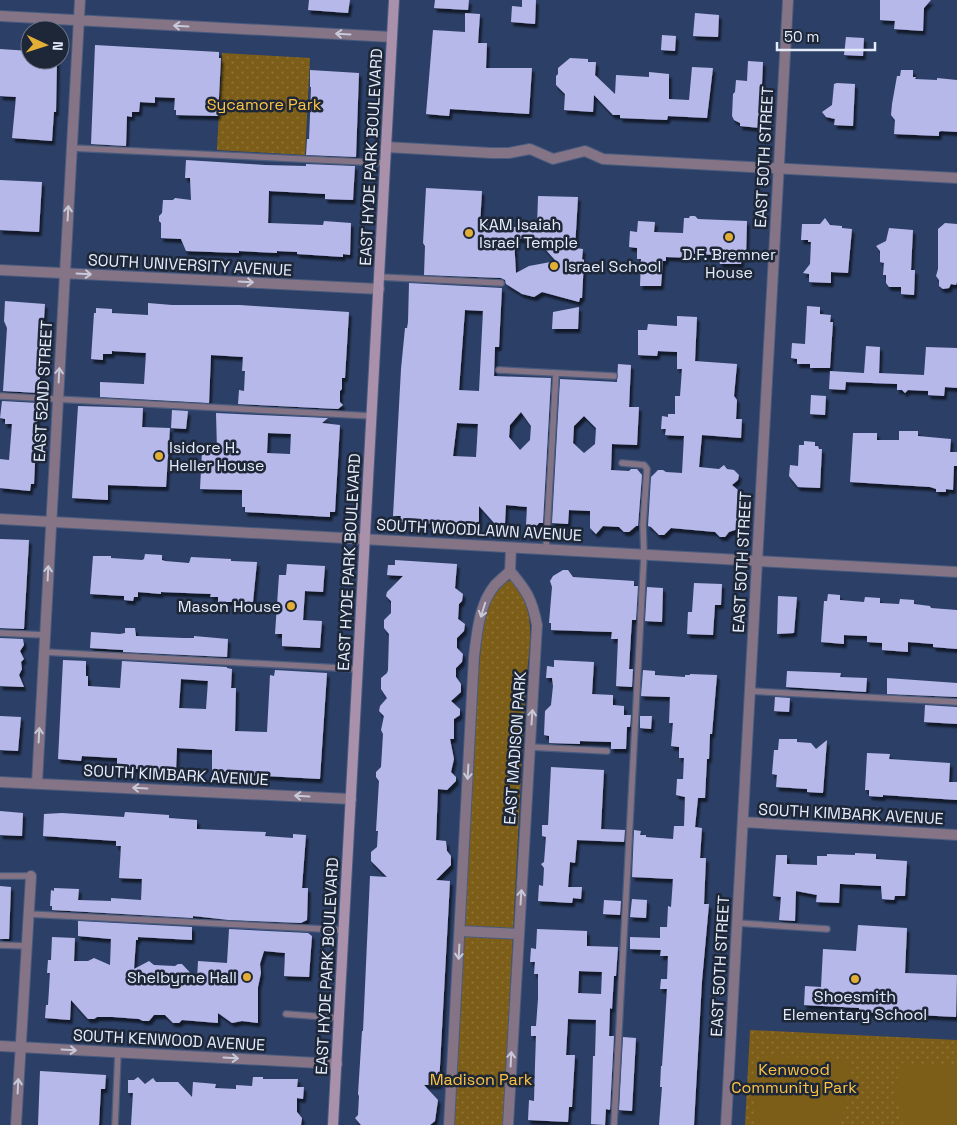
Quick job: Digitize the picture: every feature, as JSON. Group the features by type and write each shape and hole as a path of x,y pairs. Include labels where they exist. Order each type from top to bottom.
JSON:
{"main road":[{"name":"EAST HYDE PARK BOULEVARD","path":"333,1125 394,0"}],"street":[{"name":"EAST 52ND STREET","path":"36,784 80,0"},
{"name":"EAST 50TH STREET","path":"726,1125 788,0"},
{"path":"0,16 392,37"},
{"path":"386,147 491,153 509,153 530,149 553,158 586,151 603,159 957,178"},
{"name":"SOUTH UNIVERSITY AVENUE","path":"0,270 379,289"},
{"name":"SOUTH WOODLAWN AVENUE","path":"0,519 957,572"},
{"path":"449,1125 474,656 478,629 488,595 510,571 511,548"},
{"name":"EAST MADISON PARK","path":"508,1125 537,625 534,606 526,590 510,571"},
{"name":"SOUTH KIMBARK AVENUE","path":"0,782 351,799"},
{"name":"SOUTH KIMBARK AVENUE","path":"743,822 957,835"},
{"path":"16,1125 31,876"},
{"path":"460,931 519,934"},
{"name":"SOUTH KENWOOD AVENUE","path":"0,1046 337,1064"}],"lane":[{"path":"72,148 385,163"},
{"path":"380,277 501,283"},
{"path":"499,370 614,376"},
{"path":"546,549 556,373"},
{"path":"0,396 372,416"},
{"path":"614,1125 644,554 643,525 646,469 644,465 622,463"},
{"path":"0,633 45,635"},
{"path":"44,652 358,669"},
{"path":"750,690 957,702"},
{"path":"530,747 607,751"},
{"path":"0,876 31,876"},
{"path":"28,914 344,930"},
{"path":"737,923 827,929"},
{"path":"0,944 27,946"},
{"path":"286,1014 339,1018"},
{"path":"115,1125 118,1052"}],"green space":[{"name":"Sycamore Park","path":"222,53 310,58 305,155 217,150"},
{"name":"Madison Park","path":"511,580 519,589 527,606 530,648 526,681 503,1125 454,1125 481,647 485,619 494,594 501,585"},
{"name":"Kenwood Community Park","path":"750,1030 957,1040 957,1125 745,1125"},
{"path":"768,1056 851,1061 849,1093 842,1117 833,1125 755,1125 757,1067"},
{"path":"899,1063 957,1067 957,1125 903,1125 896,1097"}],"building":[{"path":"309,0 350,0 348,13 308,10"},
{"path":"435,0 469,0 468,10 434,8"},
{"path":"522,0 536,0 535,24 511,22 512,6 522,7"},
{"path":"880,0 931,0 924,8 923,31 894,29 895,21 880,20"},
{"path":"465,13 480,14 478,43 487,43 486,68 532,68 529,114 450,109 449,116 426,114 433,30 465,32"},
{"path":"695,13 719,15 718,37 693,36"},
{"path":"662,35 676,36 675,51 661,50"},
{"path":"846,37 864,38 863,56 844,55"},
{"path":"95,45 219,52 219,58 221,58 218,116 176,115 176,110 174,110 175,98 155,97 155,103 140,102 139,112 132,112 132,117 127,116 126,146 91,144"},
{"path":"0,49 20,50 20,70 57,70 56,112 54,112 52,141 12,138 16,97 0,96"},
{"path":"570,58 588,59 588,62 596,62 595,75 615,94 616,75 649,77 649,72 669,74 669,99 689,100 692,67 713,68 707,118 668,116 667,120 620,118 620,115 613,115 594,95 593,112 564,110 565,94 556,85 556,76 558,68"},
{"path":"748,61 763,62 760,128 740,126 740,123 734,120 732,116 736,80 747,81"},
{"path":"310,70 359,73 356,157 306,155 307,139 309,139"},
{"path":"901,70 913,70 913,77 916,77 915,79 937,80 937,78 957,80 957,132 941,131 939,136 894,134 895,120 891,115 892,104 897,76 900,76"},
{"path":"834,84 855,84 853,126 834,125 835,119 826,117 822,112 832,105"},
{"path":"186,160 265,165 355,166 353,200 325,199 325,194 269,191 268,223 323,225 324,221 351,223 350,255 343,254 343,257 277,251 277,253 239,251 239,253 186,251 181,239 161,238 159,216 162,213 163,200 173,200 175,198 191,200 190,178 185,178"},
{"path":"0,180 42,182 39,232 0,230"},
{"path":"426,188 482,191 480,225 537,228 538,196 578,197 575,248 583,249 582,298 580,298 579,302 542,292 534,297 522,294 506,284 505,280 501,278 424,275 425,246 423,243","holes":["514,239 536,239 556,261 529,266 516,273"]},
{"path":"690,216 695,216 698,219 747,221 746,258 742,257 741,264 720,264 717,255 694,254 694,258 666,257 666,261 663,261 661,286 640,286 641,259 637,259 637,248 629,247 630,231 637,232 638,221 655,222 654,232 683,233 684,218 689,218"},
{"path":"825,218 830,225 852,229 848,273 831,272 831,283 809,282 809,274 803,273 810,264 811,242 801,240 802,224 820,224"},
{"path":"945,223 957,224 957,282 956,285 951,284 949,288 943,289 939,286 939,280 936,276 938,269 938,229"},
{"path":"889,228 913,230 911,270 915,270 914,295 901,294 901,287 889,287 886,283 886,275 883,275 884,263 880,262 880,251 876,246 886,241"},
{"path":"409,283 502,288 499,347 495,347 494,376 551,378 543,523 539,523 534,529 526,525 527,507 506,505 505,523 501,527 497,526 479,506 479,526 400,522 401,516 393,516 401,369 405,328 407,328","holes":["465,310 483,311 479,391 459,390","521,412 531,426 530,440 520,450 509,437 510,425","457,423 478,424 476,457 453,456"]},
{"path":"5,301 45,304 39,393 3,391 7,328 4,321"},
{"path":"148,303 240,305 349,312 345,378 342,378 342,389 340,391 340,402 343,405 338,409 238,404 239,390 244,391 245,371 242,371 243,357 211,355 209,403 100,397 100,382 144,384 146,353 112,351 112,354 103,354 103,360 91,359 94,313 96,313 96,308 112,309 112,313 148,315"},
{"path":"807,306 820,307 820,314 831,315 830,322 833,322 830,368 810,368 810,364 797,364 797,359 791,358 792,343 805,344"},
{"path":"579,307 578,329 552,329 553,312"},
{"path":"677,316 697,317 695,361 737,364 734,396 737,400 736,419 742,419 741,438 702,435 699,467 719,469 724,465 727,469 734,470 739,475 738,480 732,485 738,490 737,500 740,500 738,529 729,532 725,537 720,537 715,532 671,528 664,535 659,535 648,526 651,477 658,470 682,473 684,436 665,435 666,429 661,429 662,416 668,417 668,414 675,414 675,396 680,396 682,369 677,369 677,352 658,351 657,356 638,355 638,330 647,330 648,324 677,326"},
{"path":"866,346 880,347 879,373 924,375 926,347 957,348 957,388 945,387 944,396 928,395 928,391 908,390 905,393 902,390 897,390 897,384 846,382 845,390 829,389 830,371 864,373"},
{"path":"618,364 631,365 629,407 639,407 637,445 612,444 611,470 629,471 637,469 642,475 638,526 629,532 624,532 619,527 603,526 596,534 590,528 590,511 569,510 568,524 552,523 560,379 617,382","holes":["584,416 596,428 595,444 584,453 573,443 574,426"]},
{"path":"811,395 826,396 825,415 810,414"},
{"path":"2,401 38,403 34,484 31,484 30,491 0,488 0,459 9,460 12,424 5,424 5,419 0,418"},
{"path":"78,406 143,408 142,427 170,428 166,487 108,485 108,500 72,498"},
{"path":"172,410 188,411 186,429 171,428"},
{"path":"216,413 328,418 322,423 340,425 335,512 330,512 330,517 245,512 245,507 242,507 242,490 200,489 202,451 217,450","holes":["268,433 291,434 290,454 267,453"]},
{"path":"899,431 918,431 918,436 951,439 950,452 957,452 957,466 954,466 953,490 946,489 946,492 936,492 936,489 930,487 850,482 853,433 877,433 877,440 899,440"},
{"path":"804,441 815,442 815,446 822,449 820,488 798,487 789,476 790,465 798,466 799,445 804,445"},
{"path":"0,539 29,540 24,629 0,628"},
{"path":"145,554 162,555 162,560 165,561 189,563 191,557 257,562 253,602 218,602 218,597 210,597 211,594 138,592 138,597 134,597 133,601 124,600 124,596 90,594 93,556 142,560"},
{"path":"395,560 457,564 455,588 463,594 462,601 459,604 458,619 465,624 464,631 457,638 457,648 463,654 462,662 456,668 456,677 461,684 461,692 451,701 460,709 460,715 454,719 454,739 450,739 454,759 451,772 456,777 456,781 447,790 438,789 436,840 446,841 447,851 451,856 451,865 436,880 450,881 439,1085 424,1085 438,1100 435,1121 430,1125 361,1125 355,1118 358,1115 370,876 387,877 371,861 371,852 377,847 378,831 376,831 379,781 376,777 376,772 381,767 383,734 381,730 384,716 379,711 380,706 387,698 381,689 381,678 388,670 389,634 384,628 384,620 391,613 391,601 386,596 387,592 403,576 387,575 388,565 395,565"},
{"name":"Mason House","path":"287,564 325,566 323,592 305,591 303,620 322,621 320,648 282,646 282,634 275,634 279,575 286,575"},
{"path":"563,570 568,570 573,577 634,581 634,586 638,586 636,620 632,620 631,635 629,669 633,669 632,687 616,686 618,639 611,639 612,632 551,630 551,623 549,623 552,587 550,581 553,576"},
{"path":"694,583 722,584 721,605 715,605 713,635 687,634 688,612 692,612"},
{"path":"647,587 663,588 662,622 645,621"},
{"path":"828,594 840,595 840,600 864,602 865,597 880,598 880,603 899,604 900,599 914,600 914,604 930,606 931,608 957,610 957,649 933,647 933,644 908,642 908,652 882,650 882,643 867,642 867,636 844,635 844,644 821,642 824,601 827,601"},
{"path":"778,596 797,597 794,633 777,634"},
{"path":"125,628 135,628 136,636 194,638 194,636 228,639 227,657 123,652 123,650 90,648 91,632 120,634 125,633"},
{"path":"0,638 23,639 24,645 20,651 24,659 21,662 22,669 19,675 24,687 0,686"},
{"path":"63,660 86,661 88,686 120,688 122,661 227,667 232,669 231,688 236,688 235,731 267,732 270,675 274,676 275,670 327,673 320,779 227,774 222,769 212,781 212,750 177,748 176,771 117,768 117,758 82,756 81,761 58,759","holes":["181,679 208,681 206,709 179,708"]},
{"path":"554,660 594,662 592,694 613,695 613,705 624,706 624,715 631,715 630,727 627,727 626,749 611,749 611,742 549,743 549,736 544,735 545,711 551,705 553,686 552,678 546,678 547,666 554,667"},
{"path":"643,670 655,671 655,675 685,677 685,675 690,674 717,675 712,734 710,734 709,759 707,759 705,798 698,798 695,827 702,828 700,858 706,858 704,904 709,904 702,981 694,1125 659,1125 667,989 660,989 661,979 667,979 668,956 660,956 661,950 630,949 630,937 660,938 660,927 667,927 668,906 671,907 673,879 632,877 634,830 641,831 640,835 646,835 646,837 673,839 674,826 684,826 685,797 676,795 677,779 683,779 684,758 679,758 679,747 671,746 673,723 669,723 670,697 641,696"},
{"path":"787,671 841,673 840,677 867,678 866,692 786,687"},
{"path":"887,678 957,683 957,697 887,694"},
{"path":"775,697 790,698 789,712 774,711"},
{"path":"925,705 957,707 957,724 924,722"},
{"path":"0,716 21,717 18,751 0,750"},
{"path":"640,716 652,716 651,729 640,728"},
{"path":"779,739 797,739 797,742 811,743 816,749 827,740 823,793 807,792 807,789 776,787 777,775 772,774 774,750 778,750"},
{"path":"867,753 890,754 889,759 950,763 949,782 957,782 957,800 883,795 883,797 869,796 869,790 865,790"},
{"path":"551,767 604,770 601,829 625,830 624,842 577,840 575,863 570,862 568,887 582,887 581,899 573,898 572,903 538,901 539,885 543,886 544,868 541,864 544,862 546,837 542,836 542,825 548,825"},
{"path":"0,811 23,813 22,836 0,835"},
{"path":"125,812 169,815 169,818 197,820 197,829 266,832 265,836 293,838 293,834 306,835 302,888 308,888 307,920 301,923 52,910 52,906 50,906 51,890 54,891 54,888 79,889 78,900 111,901 111,898 141,900 142,879 119,878 121,846 116,846 116,841 43,836 44,814 62,813 124,817"},
{"path":"855,853 876,854 876,859 907,861 905,896 895,896 894,900 882,899 881,886 840,884 839,903 816,902 817,895 796,891 795,921 779,920 781,897 773,896 776,855 787,855 787,864 817,865 817,856 827,856 827,854 855,855"},
{"path":"0,886 11,887 9,939 0,939"},
{"path":"632,899 647,900 646,918 630,917"},
{"path":"604,900 621,901 620,915 603,914"},
{"path":"78,921 192,927 192,940 138,937 138,940 136,940 134,969 149,961 154,965 175,966 182,964 197,980 198,961 227,963 229,929 308,933 312,936 309,977 284,976 285,953 264,951 260,964 261,973 258,987 258,1023 242,1021 232,1023 218,1013 218,1023 182,1020 179,1023 173,1023 165,1015 154,1015 149,1021 113,1017 88,1019 71,1000 70,1020 45,1018 46,1005 48,1005 50,973 47,973 48,960 51,960 52,937 75,938 74,961 88,961 94,958 110,965 111,939 78,936"},
{"path":"858,925 907,928 905,973 957,975 956,1017 859,1012 859,1008 804,1005 805,986 821,987 823,949 856,951"},
{"path":"537,929 587,931 587,946 618,947 612,1009 610,1008 609,1036 614,1036 610,1110 606,1109 605,1125 591,1124 596,1020 568,1019 566,1055 575,1055 572,1107 569,1107 568,1122 528,1120 529,1100 534,1101 536,1036 531,1036 531,1026 536,1026 538,999 538,974 534,974 535,962 530,962 531,948 536,949","holes":["579,971 602,972 601,994 578,993"]},
{"path":"623,1037 636,1038 632,1111 619,1110"},
{"path":"40,1071 106,1075 105,1089 101,1089 99,1125 38,1125"},
{"path":"138,1077 145,1084 153,1078 156,1082 178,1082 192,1097 193,1082 216,1084 215,1088 236,1089 236,1085 252,1086 253,1077 263,1077 263,1079 298,1079 297,1087 304,1087 303,1099 297,1098 297,1112 302,1118 301,1125 131,1125 133,1093 128,1093 128,1080 134,1080"}],"place":[{"name":"KAM Isaiah Israel Temple","path":"469,233"},
{"name":"D.F. Bremner House","path":"729,237"},
{"name":"Israel School","path":"554,266"},
{"name":"Isidore H. Heller House","path":"159,456"},
{"name":"Mason House","path":"291,606"},
{"name":"Shelbyrne Hall","path":"247,977"},
{"name":"Shoesmith Elementary School","path":"855,979"}]}
